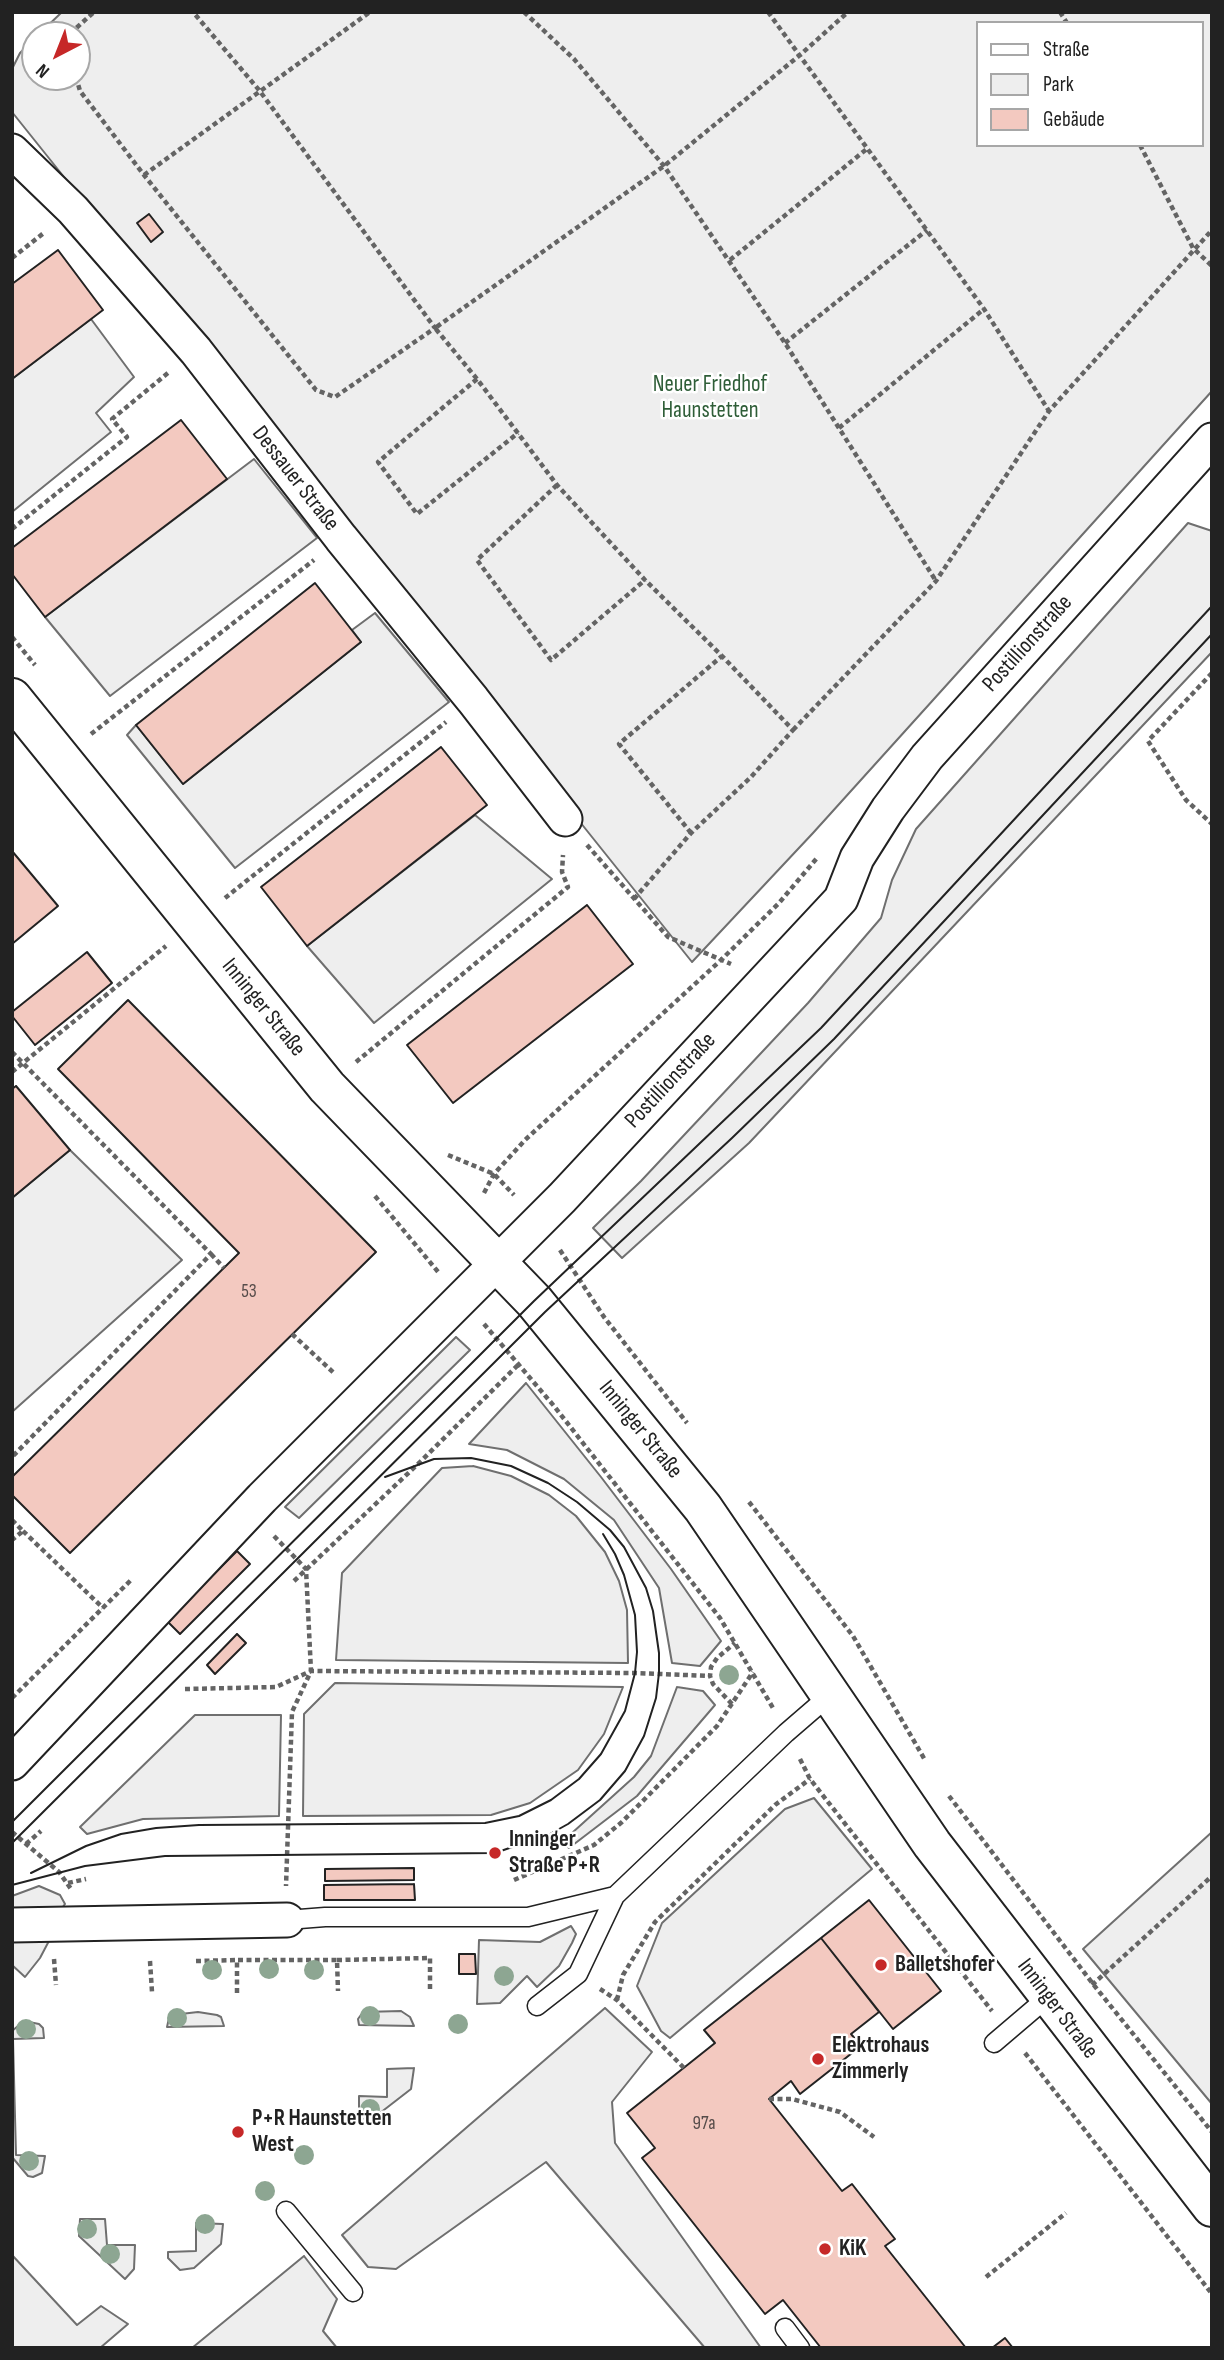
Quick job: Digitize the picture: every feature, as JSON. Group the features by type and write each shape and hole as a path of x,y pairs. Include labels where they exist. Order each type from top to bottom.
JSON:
{"main road":[{"name":"Inninger Straße","path":"12,698 327,1087 565,1336 703,1508 932,1844 1055,2007 1212,2207"}],"street":[{"name":"Dessauer Straße","path":"12,151 73,210 196,351 341,538 474,700 565,819"},
{"name":"Postillionstraße","path":"12,1763 262,1498 562,1198 841,899 858,858 888,808 927,757 1212,440"},
{"path":"12,1925 287,1920"}],"lane":[{"path":"537,2006 578,1974 615,1896 786,1733 830,1695"},
{"path":"287,1920 339,1917 528,1917 615,1896"},
{"path":"994,2043 1055,2007"},
{"path":"286,2211 352,2292"},
{"path":"785,2328 800,2348"}],"path":[{"path":"193,12 260,90 435,328 477,379 556,485 793,730"},
{"path":"144,175 370,12"},
{"path":"524,12 574,59 664,166 785,343 936,581"},
{"path":"768,12 984,309 1049,411"},
{"path":"80,91 316,390 335,397 664,166 800,55 848,12"},
{"path":"1141,147 1193,248 1212,265"},
{"path":"730,260 868,148"},
{"path":"785,343 927,230"},
{"path":"634,899 691,833 751,778 793,730 936,581 1049,411 1212,230"},
{"path":"839,428 984,309"},
{"path":"12,529 127,437 112,419 196,351"},
{"path":"477,379 378,461 417,514 518,433"},
{"path":"556,485 477,560 551,660 645,580"},
{"path":"91,734 341,538"},
{"path":"691,833 619,744 722,656"},
{"path":"1212,673 1148,741 1186,800 1212,824"},
{"path":"225,898 474,700"},
{"path":"565,819 668,937 734,966 759,986"},
{"path":"495,1174 525,1140 721,960 779,903 822,852 858,858"},
{"path":"356,1062 568,887 562,872"},
{"path":"12,1072 166,946"},
{"path":"12,1052 224,1268"},
{"path":"12,1457 211,1254"},
{"path":"439,1273 519,1364 720,1618 786,1733"},
{"path":"292,1334 337,1376"},
{"path":"294,1581 519,1364"},
{"path":"36,1433 43,1440"},
{"path":"12,1520 103,1608"},
{"path":"12,1540 23,1531"},
{"path":"285,1960 292,1712 311,1671 306,1569"},
{"path":"732,1703 713,1684 710,1667 716,1658 736,1643"},
{"path":"185,1689 276,1687 311,1671 635,1672 710,1676"},
{"path":"514,1880 594,1846 622,1822 717,1726 753,1672"},
{"path":"617,2000 623,1975 655,1922 775,1805 810,1779"},
{"name":"Inninger Straße","path":"942,1786 1093,1984 1212,2132"},
{"path":"26,1844 41,1831"},
{"path":"12,1832 68,1883 86,1879"},
{"path":"1055,2007 1093,1984 1212,1876"},
{"path":"187,1961 430,1958 429,1989"},
{"path":"56,1984 53,1959 66,1960"},
{"path":"237,1960 237,1993"},
{"path":"337,1960 338,1991"},
{"path":"138,1961 162,1961"},
{"path":"150,1961 152,1992"},
{"path":"578,1974 617,2000 684,2068"},
{"path":"769,2099 792,2099 840,2112 874,2137"},
{"path":"986,2277 1066,2213"}],"green space":[{"name":"Neuer Friedhof Haunstetten","path":"62,12 1212,12 1212,391 813,833 692,962 12,112 12,69 20,53 21,91 91,91 91,21 53,21"},
{"path":"91,319 134,377 96,413 111,432 12,512 12,379"},
{"path":"254,459 317,538 110,696 45,617"},
{"path":"1188,523 1212,531 1212,652 749,1143 622,1258 593,1228 641,1181 808,1003 881,918 892,880 916,829"},
{"path":"375,613 449,702 235,868 127,735 136,725 183,784 361,642 352,630"},
{"path":"475,815 552,879 374,1023 307,946"},
{"path":"70,1150 182,1260 12,1412 12,1198"},
{"path":"456,1337 470,1350 299,1518 285,1507"},
{"path":"526,1383 671,1569 721,1641 700,1666 672,1663 659,1588 614,1520 564,1479 507,1450 469,1444"},
{"path":"473,1466 511,1476 549,1495 576,1516 605,1552 619,1581 627,1610 628,1663 336,1660 342,1573 442,1468"},
{"path":"335,1683 623,1687 604,1734 578,1770 530,1803 491,1815 303,1816 304,1714"},
{"path":"677,1687 703,1691 715,1705 637,1796 569,1848 562,1842 634,1777 651,1756"},
{"path":"195,1715 281,1715 279,1816 143,1819 87,1834 80,1827"},
{"path":"814,1798 872,1869 670,2038 661,2031 637,1986 662,1923 785,1809"},
{"path":"1212,1832 1212,2104 1083,1949"},
{"path":"39,1886 60,1895 65,1904 57,1915 12,1916 12,1896"},
{"path":"571,1926 576,1934 572,1943 559,1966 537,1987 527,1976 500,2003 477,2004 479,1940 540,1942"},
{"path":"50,1939 25,1977 12,1965 12,1940"},
{"path":"605,2008 652,2052 612,2102 615,2143 761,2348 705,2348 546,2162 396,2269 368,2267 342,2235"},
{"path":"401,2011 410,2017 414,2026 359,2025 358,2019 363,2012"},
{"path":"198,2012 221,2017 224,2026 167,2027 172,2015"},
{"path":"24,2021 39,2024 43,2028 44,2038 13,2039 16,2155 45,2156 42,2173 33,2177 28,2176 12,2157 12,2031"},
{"path":"414,2068 411,2089 371,2120 367,2121 361,2117 359,2096 387,2097 387,2069"},
{"path":"80,2219 105,2219 107,2245 135,2245 134,2269 125,2279 79,2236"},
{"path":"196,2223 223,2224 221,2244 194,2268 180,2270 168,2258 168,2252 196,2251"},
{"path":"12,2255 77,2325 101,2306 128,2324 100,2348 12,2348"},
{"path":"304,2256 337,2299 323,2331 337,2348 192,2348"}],"building":[{"path":"149,214 163,232 151,242 137,223"},
{"path":"58,250 103,310 12,379 12,284"},
{"path":"181,420 227,479 45,617 12,574 12,548"},
{"path":"315,583 361,642 183,784 136,725"},
{"path":"441,747 487,805 307,946 261,887"},
{"path":"12,851 58,906 12,944"},
{"path":"587,905 633,964 453,1103 407,1045"},
{"path":"87,952 112,983 35,1045 12,1016 12,1012"},
{"path":"128,1000 376,1252 70,1553 12,1495 12,1477 239,1253 58,1069"},
{"path":"16,1086 70,1150 12,1198 12,1089"},
{"path":"237,1551 250,1564 180,1634 167,1621"},
{"path":"237,1634 246,1643 215,1674 207,1665"},
{"path":"414,1868 414,1880 325,1881 325,1869"},
{"path":"414,1884 415,1900 324,1900 324,1885"},
{"path":"869,1900 941,1991 893,2029 821,1938"},
{"path":"821,1938 879,2012 851,2034 861,2046 800,2094 791,2081 769,2099 842,2191 852,2184 895,2239 885,2246 966,2348 821,2348 783,2300 765,2314 642,2158 655,2148 627,2113 715,2043 704,2030"},
{"path":"459,1954 475,1954 476,1974 459,1974"},
{"path":"1005,2338 1013,2348 992,2348"}],"tram line":[{"path":"12,1822 534,1301 821,1028 1212,606"},
{"path":"12,1843 545,1312 834,1039 1212,634"},
{"path":"12,1885 85,1866 165,1856 495,1853 550,1834 600,1800 625,1771 644,1736 656,1698 659,1673 653,1611 646,1588 624,1547 610,1530 577,1502 548,1483 511,1466 471,1458 434,1459 385,1477"},
{"path":"31,1873 86,1846 121,1834 156,1828 199,1825 485,1823 519,1816 551,1800 579,1779 601,1754 625,1711 635,1673 635,1615 624,1575 603,1534"}],"place":[{"name":"Inninger Straße P+R","path":"495,1853"},
{"name":"Balletshofer","path":"881,1965"},
{"name":"Elektrohaus Zimmerly","path":"818,2059"},
{"name":"P+R Haunstetten West","path":"238,2132"},
{"name":"KiK","path":"825,2249"}]}
